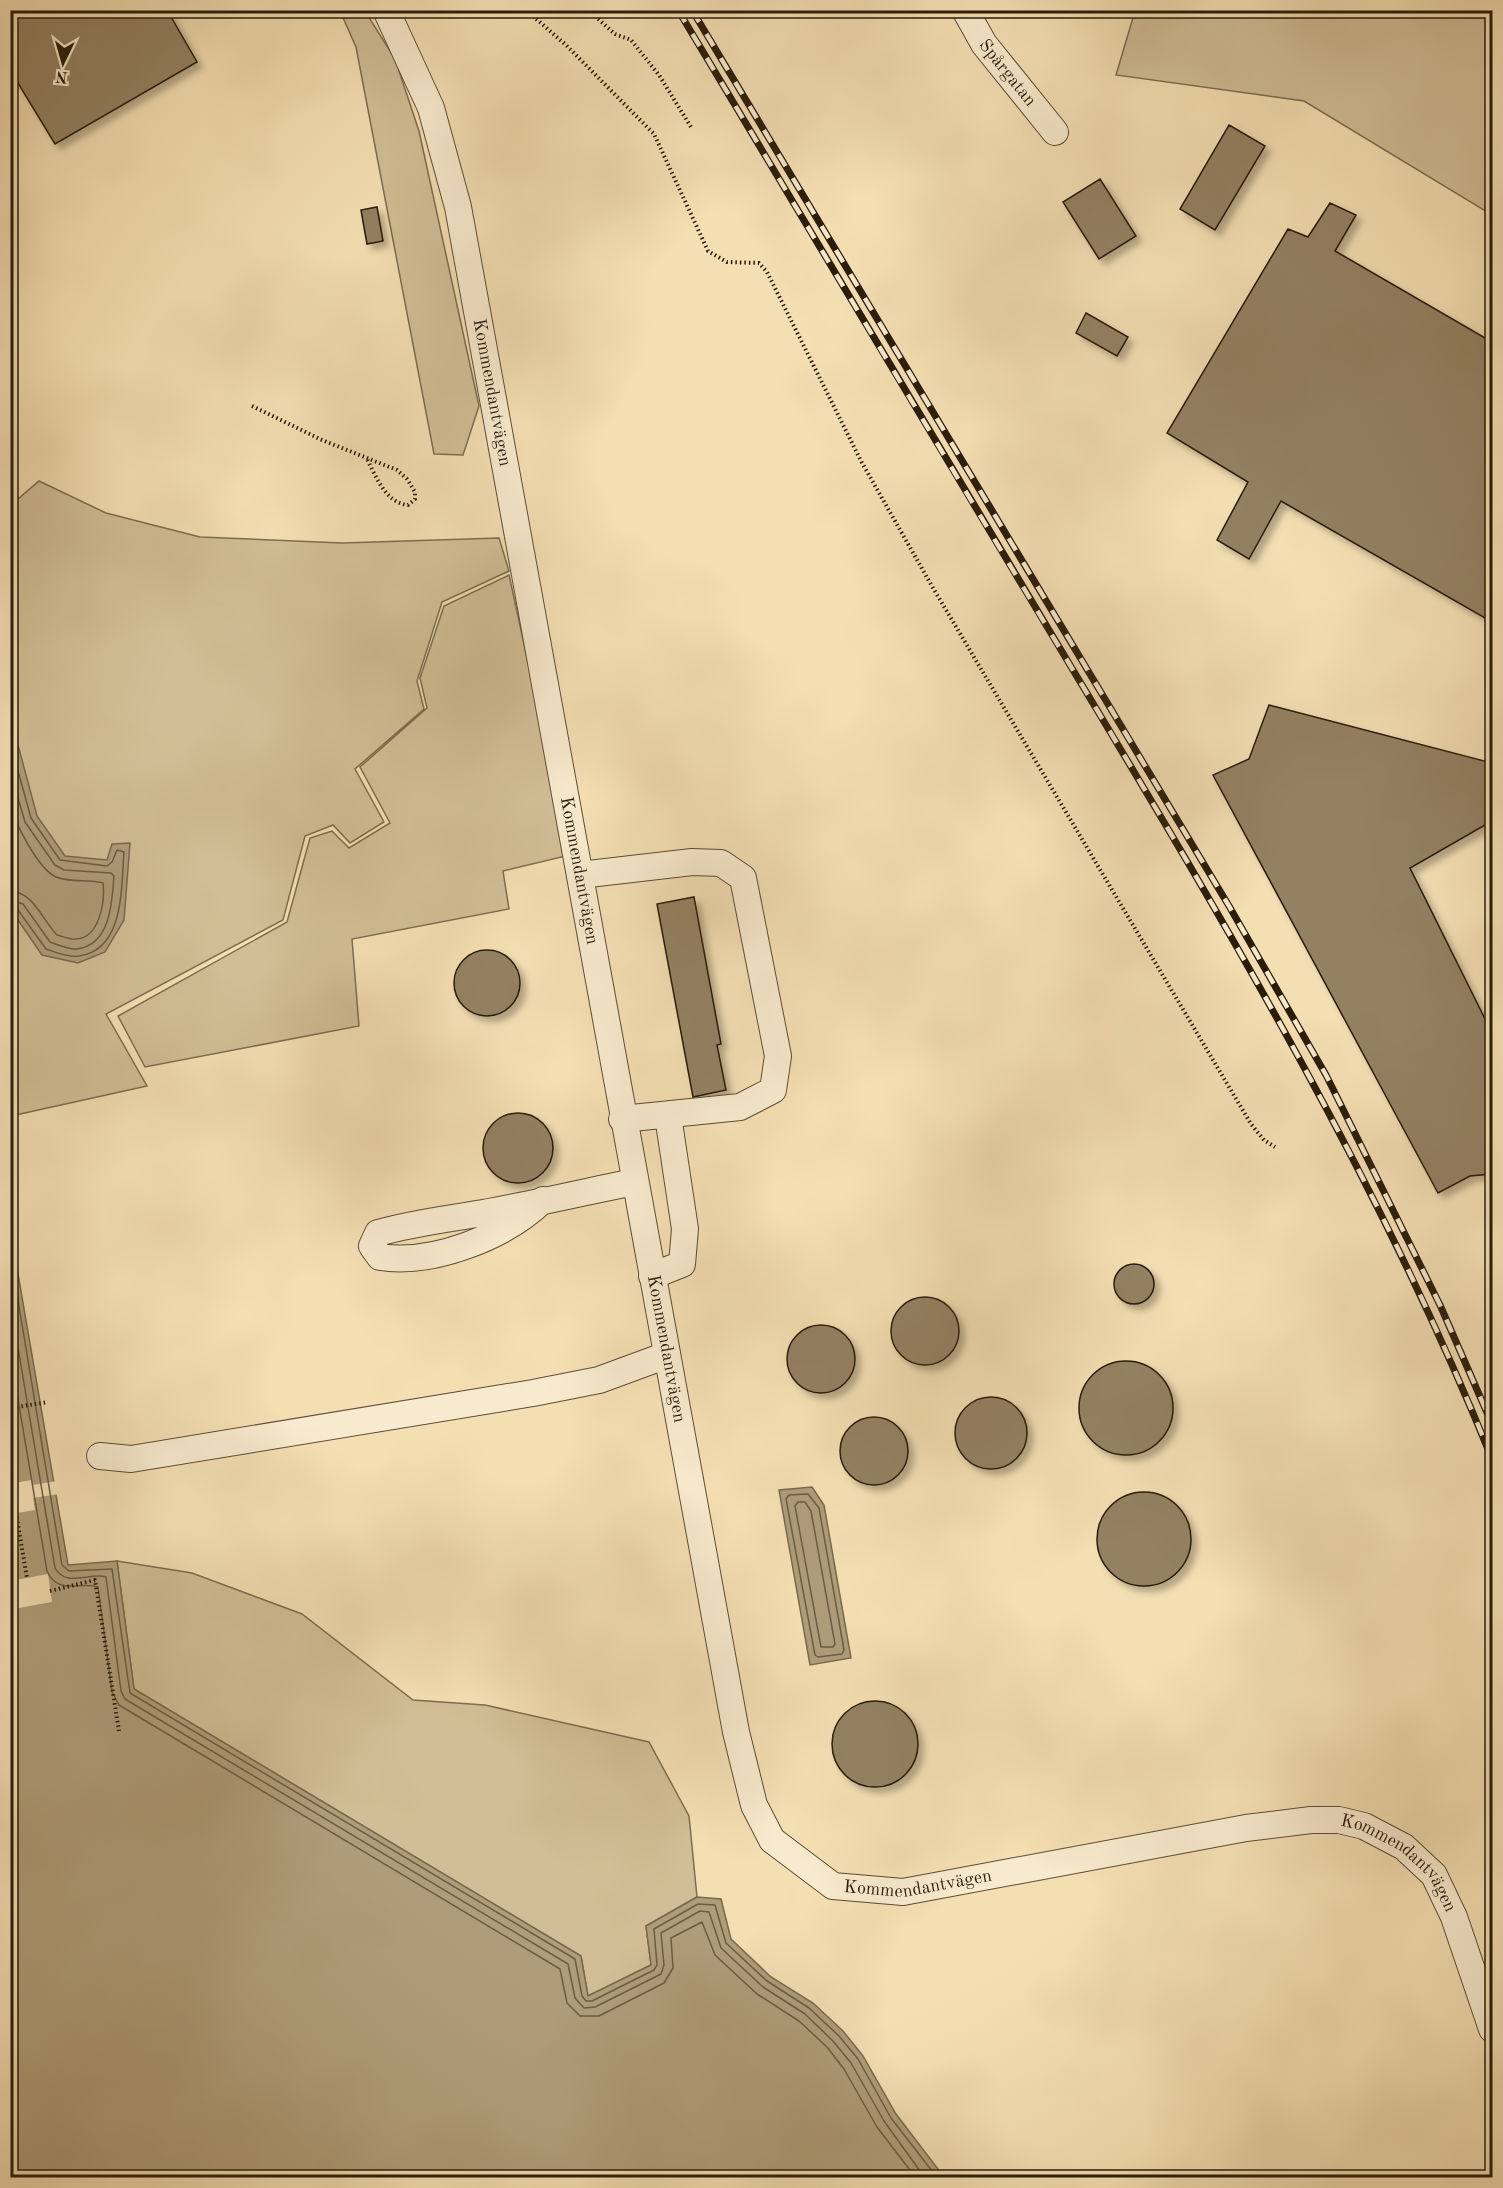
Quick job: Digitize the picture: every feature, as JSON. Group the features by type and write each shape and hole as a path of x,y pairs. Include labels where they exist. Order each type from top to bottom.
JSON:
{"street":[{"name":"Kommendantvägen","path":"386,10 431,108 458,207 580,875 622,1119 736,1732 754,1805 772,1840 833,1886 903,1892 1246,1828 1311,1820 1339,1821 1364,1826 1404,1847 1434,1875 1454,1917 1492,2029"},
{"name":"Spårgatan","path":"965,10 984,44 1055,132"},
{"path":"580,875 692,862 721,863 743,878 778,1056 773,1090 740,1107 622,1119"},
{"path":"652,1276 682,1264 685,1229 668,1116"},
{"path":"543,1200 528,1215 507,1228 483,1240 451,1250 395,1259 380,1257 372,1246 378,1233 406,1225 634,1182"},
{"path":"100,1456 131,1459 533,1393 599,1380 667,1355"}],"path":[{"path":"526,10 566,45 654,134 708,251 727,262 759,263 767,272 861,461 933,588 1251,1124 1264,1140 1275,1147"},
{"path":"588,10 615,34 631,40 659,75 691,127"},
{"path":"252,406 367,459 397,470 407,479 415,492 415,499 408,505 391,498 367,459"},
{"path":"17,1407 48,1402"},
{"path":"16,1513 27,1578"},
{"path":"50,1591 95,1580 119,1731"}],"shaded area":[{"path":"340,11 365,11 395,59 419,131 479,406 463,455 434,454 356,47"},
{"path":"1135,11 1492,11 1492,215 1304,101 1116,75"},
{"path":"39,481 106,513 200,537 342,543 499,538 509,571 442,602 417,681 424,709 355,769 384,822 350,843 333,825 305,836 283,920 106,1014 147,1086 11,1116 11,505"},
{"path":"509,575 570,855 503,871 509,909 352,939 359,1026 145,1067 118,1016 287,922 310,838 332,831 349,848 390,823 360,767 427,708 420,678 444,606"},
{"path":"117,1561 192,1573 302,1614 413,1700 485,1705 649,1742 689,1816 697,1897 646,1926 651,1965 588,1996 581,1956 134,1689"}],"water":[{"path":"11,719 37,816 65,856 107,860 112,844 130,843 124,920 105,952 78,963 42,955 11,910"},
{"path":"10,1227 68,1565 117,1561 134,1689 581,1956 588,1996 651,1965 646,1926 697,1897 721,1899 731,1939 771,1977 813,2003 843,2031 863,2056 896,2114 938,2169 939,2177 11,2177"},
{"path":"812,1487 824,1505 851,1658 810,1665 779,1490"}],"pier":[{"path":"11,1457 15,1483 32,1480 33,1485 57,1481 59,1494 33,1498 35,1510 11,1514"},
{"path":"48,1574 52,1602 13,1609 11,1581"}],"building":[{"path":"10,10 167,10 197,62 55,144 10,70"},
{"path":"1229,125 1265,146 1215,230 1180,209"},
{"path":"1100,179 1136,236 1099,259 1063,202"},
{"path":"1330,203 1356,215 1335,251 1492,342 1492,622 1281,501 1249,559 1217,540 1248,482 1167,433 1288,229 1308,237"},
{"path":"377,207 383,241 367,244 361,210"},
{"path":"1086,313 1128,337 1117,356 1076,333"},
{"path":"1269,705 1492,763 1492,821 1410,868 1492,1033 1492,1174 1470,1176 1438,1193 1213,775 1249,759"},
{"path":"694,897 721,1044 717,1045 726,1090 693,1097 657,904"},
{"path":"487,950 499,953 510,960 517,971 520,983 517,995 510,1006 499,1013 487,1016 475,1013 464,1006 457,995 454,983 457,971 464,960 475,953"},
{"path":"518,1113 531,1116 543,1123 550,1135 553,1148 550,1161 543,1173 531,1180 518,1183 505,1180 493,1173 486,1161 483,1148 486,1135 493,1123 505,1116"},
{"path":"1134,1264 1142,1265 1148,1270 1153,1276 1153,1292 1148,1298 1142,1303 1134,1304 1126,1303 1120,1298 1115,1292 1114,1284 1115,1276 1120,1270 1126,1265"},
{"path":"925,1297 938,1300 949,1307 956,1318 959,1331 956,1344 949,1355 938,1362 925,1365 912,1362 901,1355 894,1344 891,1331 894,1318 901,1307 912,1300"},
{"path":"821,1325 834,1328 845,1335 852,1346 855,1359 852,1372 845,1383 834,1390 821,1393 808,1390 797,1383 790,1372 787,1359 790,1346 797,1335 808,1328"},
{"path":"1126,1361 1144,1365 1159,1375 1169,1390 1173,1408 1169,1426 1159,1441 1144,1451 1126,1455 1108,1451 1093,1441 1083,1426 1079,1408 1083,1390 1093,1375 1108,1365"},
{"path":"991,1397 1005,1400 1017,1407 1024,1419 1027,1433 1024,1447 1017,1459 1005,1466 991,1469 977,1466 965,1459 958,1447 955,1433 958,1419 965,1407 977,1400"},
{"path":"874,1417 887,1420 898,1427 905,1438 908,1451 905,1464 898,1475 887,1482 874,1485 861,1482 850,1475 843,1464 840,1451 843,1438 850,1427 861,1420"},
{"path":"1144,1492 1162,1496 1177,1506 1187,1521 1191,1539 1187,1557 1177,1572 1162,1582 1144,1586 1126,1582 1111,1572 1101,1557 1097,1539 1101,1521 1111,1506 1126,1496"},
{"path":"875,1701 899,1708 911,1720 918,1744 911,1768 899,1780 875,1787 851,1780 839,1768 832,1744 839,1720 851,1708"}],"railway":[{"path":"678,10 1131,766 1244,959 1351,1155 1401,1255 1492,1459"},
{"path":"692,10 1229,906 1326,1075 1440,1305 1492,1424"}]}
